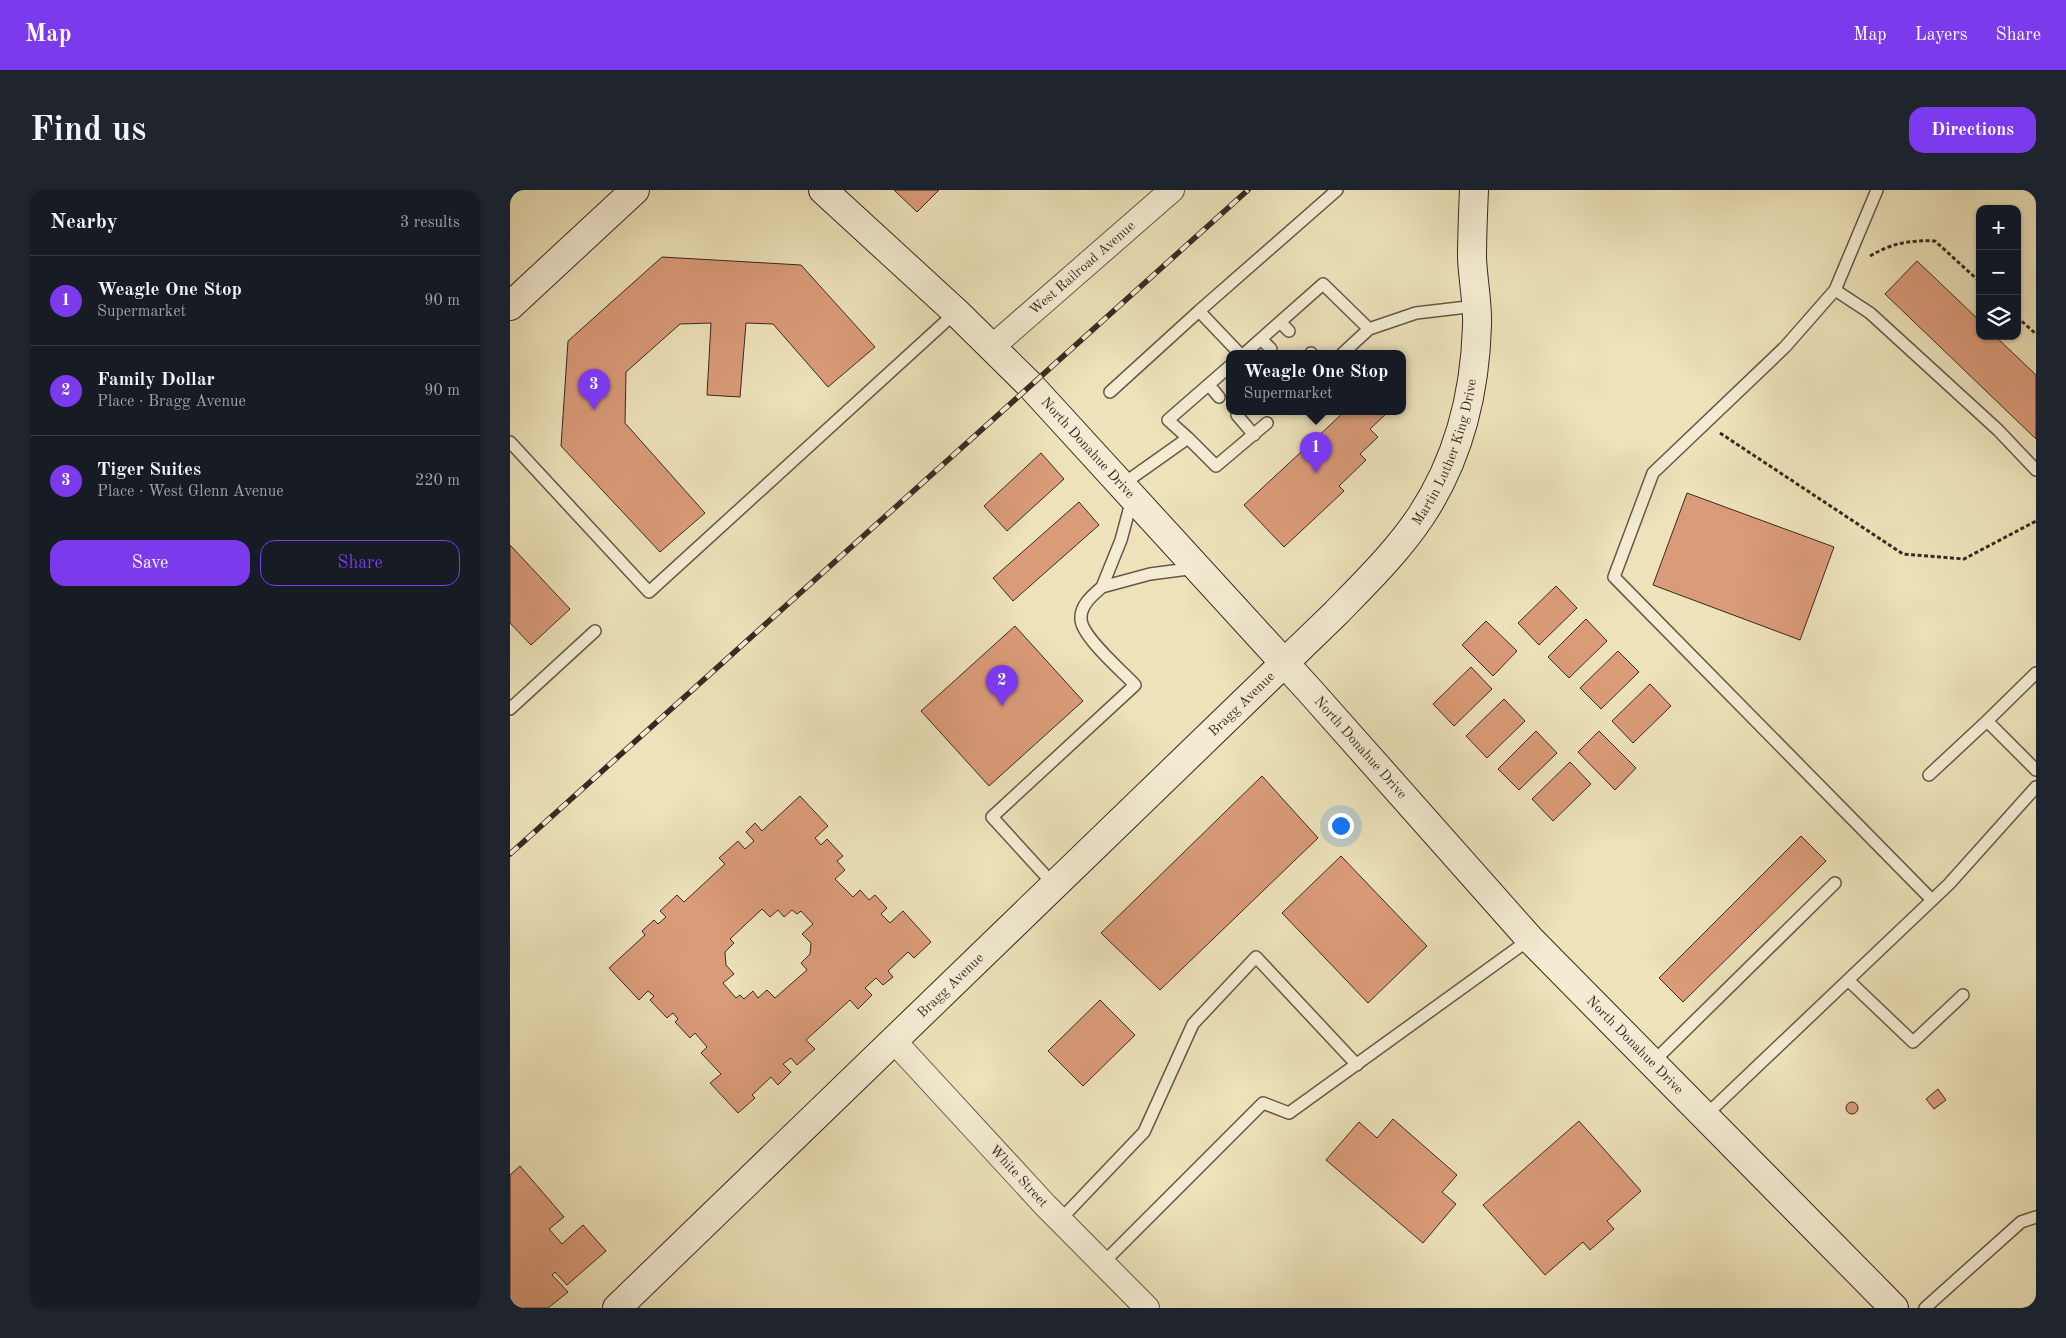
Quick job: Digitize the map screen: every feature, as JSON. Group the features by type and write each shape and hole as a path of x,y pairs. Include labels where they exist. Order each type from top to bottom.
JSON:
{"main road":[{"path":"510,306 635,190"},
{"name":"North Donahue Drive","path":"823,190 956,312 1031,386 1285,663 1530,939 1894,1308"},
{"name":"Martin Luther King Drive","path":"1285,663 1390,557 1421,517 1445,473 1463,424 1475,372 1478,324 1472,259 1474,190"},
{"name":"Bragg Avenue","path":"617,1308 1285,663"}],"street":[{"name":"West Railroad Avenue","path":"992,347 1172,190"},
{"name":"White Street","path":"894,1041 1060,1220 1147,1308"}],"lane":[{"path":"1110,392 1337,190"},
{"path":"1877,190 1835,290 1786,347 1653,473 1614,577 1932,900"},
{"path":"1247,350 1323,284 1369,329"},
{"path":"1835,290 1870,313 1998,430 2036,470"},
{"path":"1346,350 1369,329 1416,313 1476,306"},
{"path":"1199,311 1238,350"},
{"path":"510,442 649,592 956,312"},
{"path":"1280,322 1289,332"},
{"path":"1262,339 1271,349"},
{"path":"1226,370 1168,420 1216,466 1267,423"},
{"path":"1209,385 1220,397"},
{"path":"1237,415 1254,434"},
{"path":"1102,587 1121,540 1128,490 1188,438"},
{"path":"1055,886 992,817 1135,685 1084,630 1080,617 1087,600 1102,587 1150,574 1197,568"},
{"path":"513,702 595,631"},
{"path":"1929,775 2036,673"},
{"path":"1987,721 2036,770"},
{"path":"1705,1116 1932,900 2036,787"},
{"path":"1652,1063 1835,883"},
{"path":"1103,1263 1262,1103 1289,1113 1530,939"},
{"path":"1060,1220 1144,1132 1193,1024 1256,957 1357,1064"},
{"path":"1848,980 1913,1042 1963,995"},
{"path":"1925,1308 2021,1222 2036,1217"}],"path":[{"path":"1841,273 1880,250 1910,240 1935,241 1976,278"},
{"path":"2021,321 2036,334"},
{"path":"1705,423 1902,554 1964,558 2036,522"}],"building":[{"path":"894,190 939,190 917,212"},
{"path":"662,257 801,265 875,347 828,387 773,324 746,323 740,397 707,395 711,323 680,324 626,372 625,423 705,513 660,552 561,446 568,341"},
{"path":"1917,261 1976,317 1976,340 1999,340 2036,375 2036,439 1885,294"},
{"path":"1341,415 1385,415 1370,429 1378,437 1360,454 1366,460 1339,486 1344,491 1284,547 1244,505"},
{"path":"1041,453 1064,479 1007,531 984,506"},
{"path":"1687,493 1834,547 1800,640 1653,585"},
{"path":"1079,502 1099,525 1013,601 993,578"},
{"path":"510,545 570,609 531,645 510,623"},
{"path":"1556,586 1577,608 1539,645 1518,623"},
{"path":"1586,619 1607,641 1569,678 1548,657"},
{"path":"1486,621 1517,651 1493,676 1462,645"},
{"path":"1015,626 1083,701 989,786 921,711"},
{"path":"1618,651 1639,672 1601,709 1580,688"},
{"path":"1471,667 1492,689 1454,726 1433,704"},
{"path":"1650,684 1671,706 1633,743 1612,721"},
{"path":"1504,699 1525,721 1487,758 1466,736"},
{"path":"1536,731 1557,753 1519,790 1498,769"},
{"path":"1599,731 1636,768 1615,790 1578,752"},
{"path":"1570,762 1591,784 1553,821 1532,799"},
{"path":"1262,776 1318,838 1160,990 1101,933"},
{"path":"800,796 828,826 815,838 821,845 827,839 843,856 837,861 845,870 835,879 853,897 860,890 869,900 875,895 887,908 881,914 890,923 903,911 931,942 914,958 908,952 888,971 893,977 883,985 876,978 865,988 872,995 858,1009 850,1000 806,1040 815,1049 797,1065 791,1058 783,1064 791,1072 778,1085 771,1077 752,1095 755,1098 738,1113 710,1083 721,1074 701,1053 707,1047 695,1033 690,1038 675,1022 678,1019 673,1013 667,1018 650,1000 654,996 648,991 639,1000 609,968 645,935 642,931 654,920 658,924 666,917 660,911 677,895 684,902 725,864 719,858 738,841 745,849 754,841 746,832 755,823 762,831","holes":["762,909 770,917 778,910 784,917 792,910 797,914 801,911 813,924 802,934 811,943 810,954 801,963 807,970 775,998 767,990 758,998 753,991 744,999 740,995 736,998 723,983 734,974 726,965 725,952 734,943 730,939"]},
{"path":"1801,836 1826,861 1683,1002 1659,978"},
{"path":"1341,856 1427,946 1368,1003 1282,913"},
{"path":"1100,1000 1135,1035 1083,1086 1048,1051"},
{"path":"1938,1089 1946,1100 1934,1109 1926,1099"},
{"path":"1852,1102 1858,1108 1852,1114 1846,1108"},
{"path":"1393,1119 1457,1175 1442,1192 1456,1204 1423,1243 1326,1160 1359,1122 1377,1138"},
{"path":"1579,1121 1641,1191 1607,1221 1614,1229 1590,1250 1583,1242 1545,1275 1483,1205"},
{"path":"520,1166 564,1217 549,1229 562,1244 583,1225 606,1251 567,1285 555,1272 552,1275 568,1292 548,1308 510,1308 510,1175"}],"railway":[{"path":"510,854 1248,190"}],"place":[{"name":"Tiger Suites","path":"594,410"},
{"name":"Weagle One Stop","path":"1316,473"},
{"name":"Family Dollar","path":"1002,706"}]}
